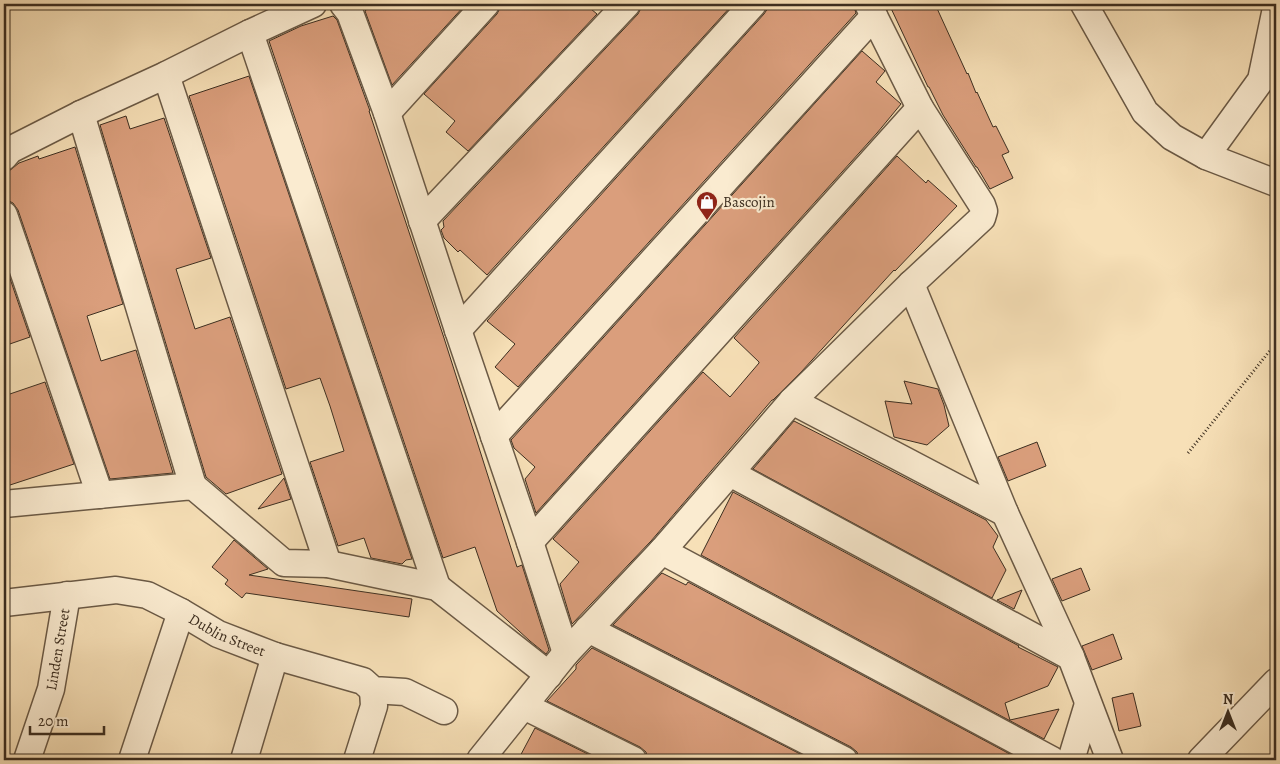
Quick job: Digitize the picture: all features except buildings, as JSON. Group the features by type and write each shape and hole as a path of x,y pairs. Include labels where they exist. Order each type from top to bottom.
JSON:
{"street":[{"path":"4,157 10,150 81,114 314,4"},
{"path":"387,113 486,4"},
{"path":"422,221 627,4"},
{"path":"458,330 754,4"},
{"path":"1084,4 1145,112 1172,137 1206,156 1276,183"},
{"path":"1206,156 1261,80 1276,4"},
{"path":"350,7 566,653"},
{"path":"480,760 566,653 662,551 792,401 911,284 982,218 984,211 982,205 920,108 871,10 494,436"},
{"path":"250,33 437,587"},
{"path":"166,75 328,564"},
{"path":"530,542 920,108"},
{"path":"81,114 193,486 284,563 328,564 437,587 549,675"},
{"path":"4,215 100,495"},
{"path":"911,284 1005,513 1071,658 1110,760"},
{"path":"792,401 1005,513"},
{"path":"730,473 1071,658"},
{"path":"4,504 193,486"},
{"path":"662,551 1052,760"},
{"name":"Dublin Street","path":"4,603 116,590 147,595 218,634 275,656 363,681 373,690 405,692 444,711"},
{"name":"Linden Street","path":"27,760 51,688 67,595"},
{"path":"132,760 181,612"},
{"path":"588,629 844,760"},
{"path":"244,760 275,656"},
{"path":"1201,760 1276,682"},
{"path":"358,760 374,706 373,690"},
{"path":"1071,760 1088,704"},
{"path":"524,706 633,760"}],"path":[{"path":"1188,453 1276,343"}],"place":[{"name":"Bascojin","path":"707,221"}]}
